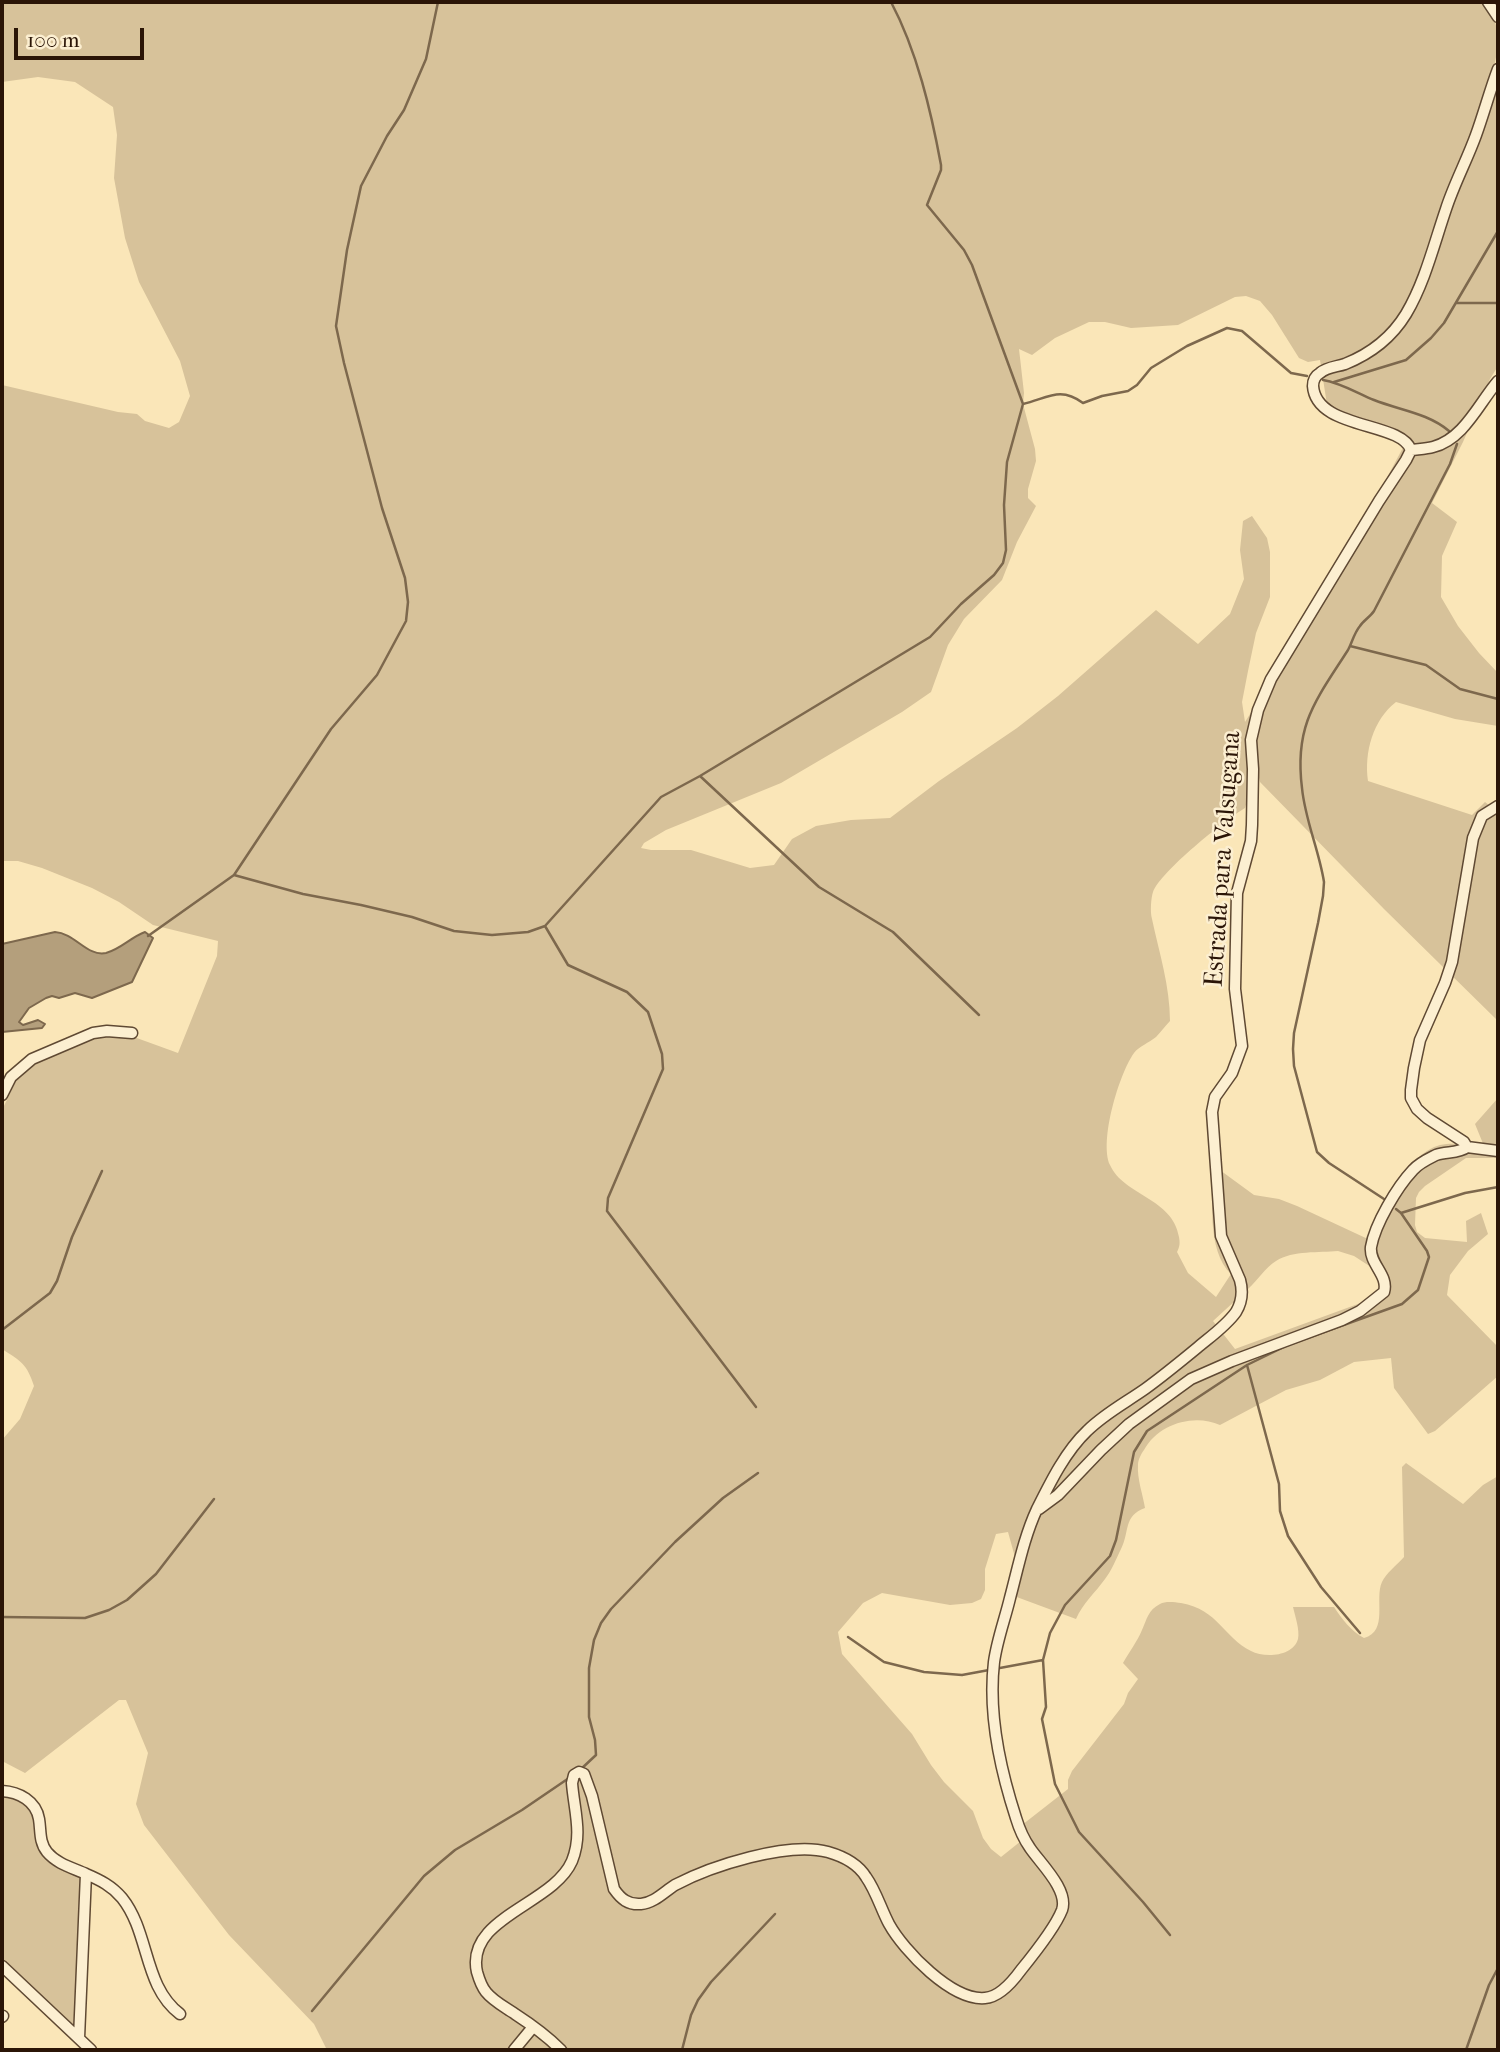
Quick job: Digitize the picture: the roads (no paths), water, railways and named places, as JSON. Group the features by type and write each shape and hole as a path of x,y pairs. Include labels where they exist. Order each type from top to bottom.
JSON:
{"street":[{"path":"1488,2 1498,17"},
{"path":"1498,69 1477,134 1408,311 1398,325 1371,351 1326,369 1313,383 1314,392 1326,408 1350,421 1397,436 1409,445 1410,450 1432,448 1447,442 1457,434 1498,381"},
{"name":"Estrada para Valsugana","path":"561,2050 548,2037 497,2002 484,1989 478,1979 475,1958 488,1933 547,1889 571,1863 578,1833 572,1783 574,1775 580,1771 584,1774 592,1796 614,1889 624,1901 633,1904 647,1903 674,1886 707,1871 762,1855 803,1850 828,1852 858,1866 867,1877 890,1927 921,1963 946,1985 962,1993 984,1998 991,1997 1008,1985 1042,1942 1062,1910 1063,1900 1057,1884 1021,1832 1005,1777 992,1706 994,1662 1001,1629 1024,1543 1036,1511 1062,1464 1084,1434 1110,1411 1160,1378 1212,1336 1229,1320 1241,1301 1240,1280 1221,1236 1212,1112 1215,1097 1232,1073 1242,1046 1234,989 1237,893 1251,841 1254,793 1251,740 1258,709 1271,679 1410,450"},
{"path":"1466,1147 1464,1142 1417,1109 1411,1097 1411,1090 1420,1040 1446,983 1452,962 1473,838 1482,816 1498,806"},
{"path":"2,1095 11,1077 32,1059 93,1033 132,1032"},
{"path":"1036,1511 1058,1495 1129,1424 1191,1379 1342,1320 1379,1297 1384,1292 1386,1280 1374,1261 1371,1250 1381,1219 1414,1168 1440,1153 1463,1150 1466,1147 1498,1151"},
{"path":"2,1791 17,1793 33,1807 40,1820 43,1845 52,1856 65,1866 100,1880 123,1900 138,1930 156,1984 169,2006 180,2014"},
{"path":"79,2038 86,1874"},
{"path":"2,1966 91,2050"},
{"path":"514,2050 533,2026"}],"waterway":[{"path":"148,936 234,875 331,729 377,675 406,621 408,602 405,578 382,508 336,326 347,250 361,186 404,110 426,59 438,2"},
{"path":"234,875 303,894 412,917 454,931 492,935 528,932 545,926 661,797 930,637 961,604 994,575 1003,563 1006,550 1004,505 1007,462 1023,404 972,265 964,250 927,205 941,165 922,82 891,2"},
{"path":"1334,382 1406,360 1431,338 1444,323 1498,231"},
{"path":"1456,303 1498,303"},
{"path":"1023,404 1060,394 1083,403 1128,391 1137,385 1151,368 1187,346 1227,328 1242,331 1291,373 1307,376"},
{"path":"1323,380 1423,416 1449,431"},
{"path":"1384,1199 1329,1163 1317,1152 1294,1066 1294,1033 1318,923 1324,882 1304,800 1301,747 1317,699 1358,629 1374,611 1450,464 1457,444"},
{"path":"1350,646 1426,665 1460,689 1498,699"},
{"path":"700,776 819,887 893,932 979,1015"},
{"path":"545,926 568,965 627,992 648,1012 662,1054 663,1069 608,1198 607,1211 756,1407"},
{"path":"2,1330 50,1293 102,1171"},
{"path":"1401,1213 1465,1193 1498,1187"},
{"path":"1170,1935 1079,1832 1055,1784 1042,1719 1046,1707 1043,1660 1050,1633 1065,1605 1110,1556 1116,1540 1134,1452 1147,1431 1247,1365 1288,1345 1402,1304 1418,1290 1429,1257 1396,1209"},
{"path":"1247,1365 1279,1484 1280,1511 1288,1536 1321,1587 1360,1633"},
{"path":"580,1770 596,1755 589,1717 589,1668 594,1640 601,1623 675,1542 723,1498 758,1473"},
{"path":"2,1617 85,1618 109,1610 127,1600 156,1574 214,1499"},
{"path":"848,1637 884,1662 924,1672 962,1675 1043,1660"},
{"path":"312,2011 424,1876 455,1850 569,1778"},
{"path":"682,2050 698,2000 711,1982 775,1914"},
{"path":"1466,2050 1489,1985 1498,1968"}]}
